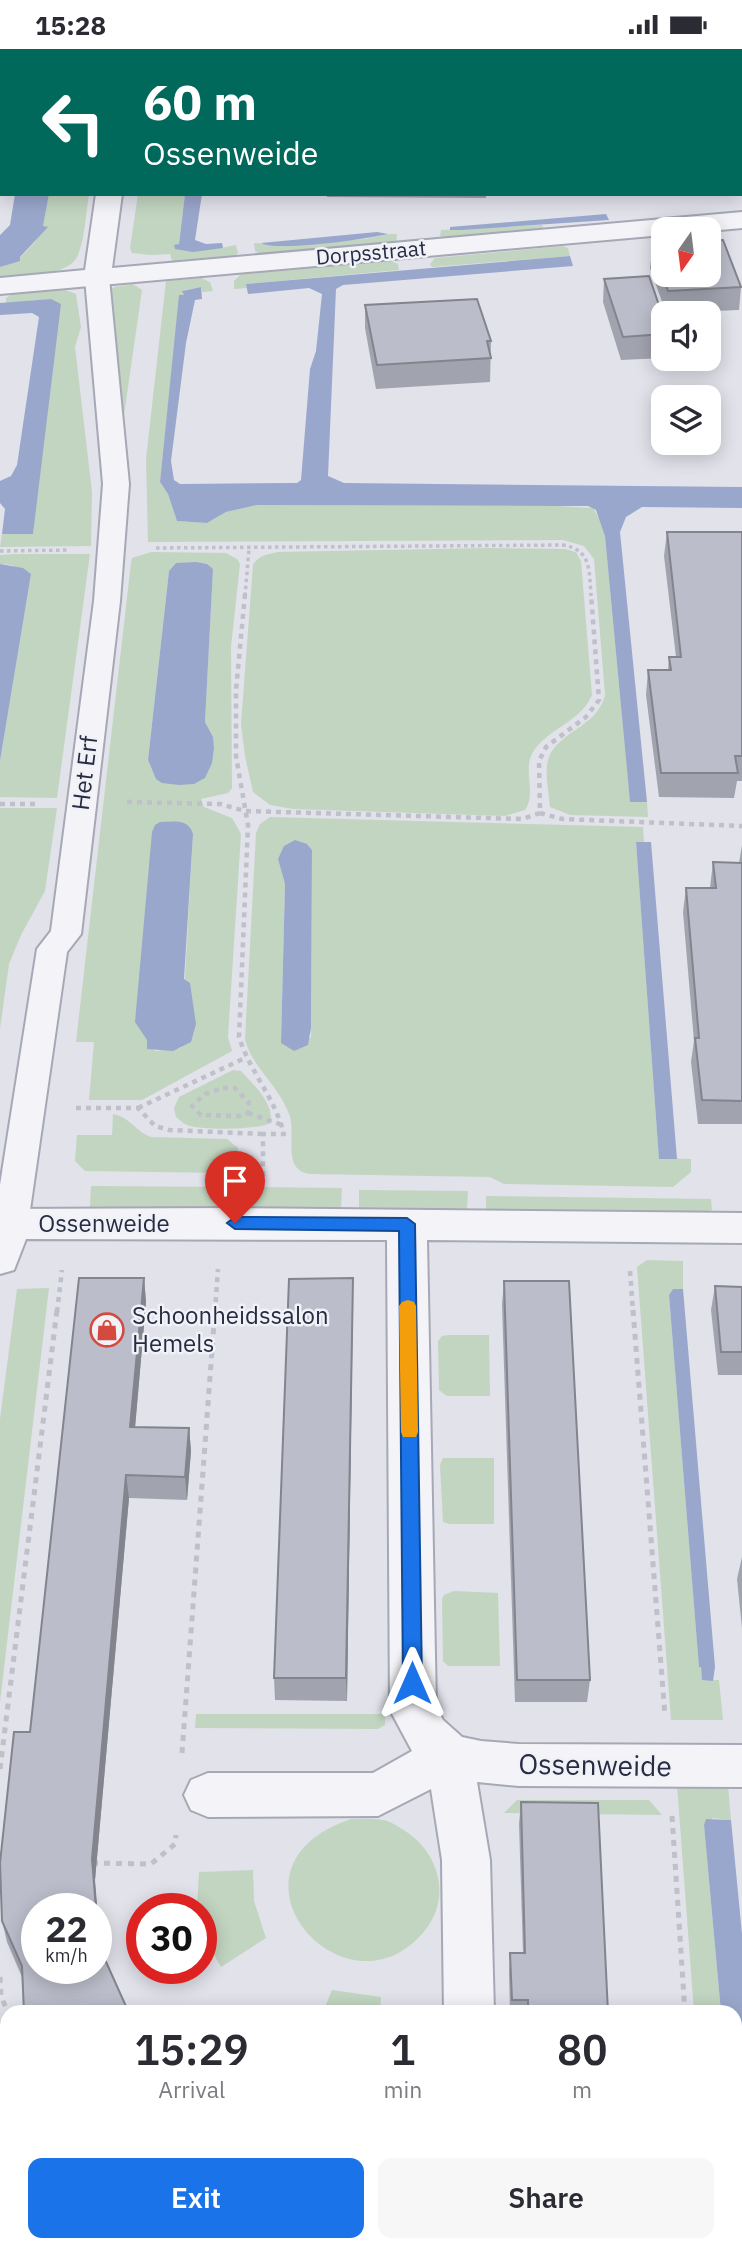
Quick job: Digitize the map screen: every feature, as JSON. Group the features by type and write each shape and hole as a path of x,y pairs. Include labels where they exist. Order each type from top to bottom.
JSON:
{"street":[{"path":"97,278 109,196"},
{"name":"Dorpsstraat","path":"0,286 742,220"},
{"name":"Ossenweide","path":"4,1236 68,1224 742,1228"},
{"path":"407,1224 413,1710 427,1735 449,1755 466,1860 469,2005"},
{"path":"195,1781 378,1794 449,1755"},
{"name":"Ossenweide","path":"449,1755 481,1762 519,1765 742,1766"}],"lane":[{"name":"Het Erf","path":"4,1236 28,1108 52,949 65,934 112,550 116,484 97,278"}],"path":[{"path":"0,551 568,545 582,552 588,561 599,701 586,717 546,747 539,761 540,813"},
{"path":"138,1108 155,1126 169,1131 284,1134 279,1112 245,1058 239,1037 248,825 236,756 236,690 249,549"},
{"path":"81,801 220,804 245,811 522,819 540,813 562,819 742,826"},
{"path":"28,1108 138,1108 245,1058"},
{"path":"248,1114 249,1103 234,1088 223,1087 198,1097 192,1106 201,1115 248,1114 282,1125"},
{"path":"195,1781 228,1223 235,1180 263,1179 263,1134"},
{"path":"0,1769 68,1224"},
{"path":"629,1228 631,1287 669,1766 684,2005"},
{"path":"82,1863 151,1864 175,1844 176,1832"},
{"path":"0,1976 1,1996 5,2005"}],"green space":[{"path":"49,196 89,196 84,233 78,255 73,262 65,268 43,274 0,277 0,267 17,261 42,231"},
{"path":"138,196 185,196 179,244 222,248 236,245 238,253 234,257 173,263 170,254 132,253 130,248"},
{"path":"542,225 545,231 446,239 440,236 441,230"},
{"path":"397,234 396,243 262,255 255,251 254,243 284,245 365,239"},
{"path":"563,246 568,248 570,256 432,267 430,264 435,258"},
{"path":"391,261 398,264 399,270 247,284 247,288 234,289 234,281 241,274"},
{"path":"201,278 210,282 213,291 202,292 201,287 184,290 184,295 180,295 160,482 168,494 177,521 207,523 226,512 257,505 593,508 602,523 605,536 630,801 647,802 648,817 570,815 550,807 547,771 549,757 558,743 596,713 605,695 594,559 584,546 563,540 148,542 146,459 166,281"},
{"path":"133,284 142,290 124,415 107,293 114,287"},
{"path":"65,290 76,294 81,327 75,347 92,492 91,546 0,547 2,534 33,534 51,299 6,303 6,298 12,294"},
{"path":"565,549 576,552 581,561 592,695 580,712 547,737 533,752 529,766 530,796 525,810 505,816 293,809 270,805 253,792 241,724 255,562 264,555 278,552"},
{"path":"151,552 226,553 240,564 231,647 232,788 228,793 201,799 204,807 232,818 241,834 228,1037 232,1051 142,1100 89,1100 94,1042 76,1042 132,558","holes":["176,563 213,569 205,722 213,737 205,778 188,784 156,779 148,760 169,571","193,834 181,1048 155,1051 147,1040"]},
{"path":"90,554 57,798 0,797 0,761 31,574 11,565 0,564 0,555"},
{"path":"0,808 57,808 45,891 9,964 0,1029"},
{"path":"270,817 643,827 644,842 636,842 659,1158 691,1159 691,1172 673,1187 504,1184 490,1177 309,1174 300,1171 292,1158 291,1122 285,1104 254,1059 245,1040 256,833 260,824","holes":["307,844 312,850 311,1038 281,1043 285,884 278,859"]},
{"path":"233,1070 241,1071 262,1095 270,1109 270,1123 244,1128 207,1128 188,1125 176,1117 174,1108 179,1097"},
{"path":"113,1114 124,1118 151,1137 227,1139 238,1148 239,1163 232,1171 224,1173 85,1171 75,1161 77,1135 112,1135"},
{"path":"91,1186 230,1187 229,1207 90,1207"},
{"path":"242,1187 342,1188 341,1208 241,1207"},
{"path":"359,1190 468,1191 467,1209 359,1208"},
{"path":"486,1196 711,1199 712,1210 486,1211"},
{"path":"647,1260 683,1261 683,1289 673,1289 669,1295 699,1666 702,1680 719,1680 723,1720 671,1720 637,1267"},
{"path":"49,1288 0,1702 0,1419 17,1289"},
{"path":"489,1335 490,1396 447,1396 439,1390 438,1341 442,1336"},
{"path":"443,1458 494,1458 494,1524 443,1522 440,1465"},
{"path":"454,1591 498,1593 500,1666 448,1666 443,1661 442,1599 444,1595"},
{"path":"196,1714 385,1714 385,1725 378,1729 195,1728"},
{"path":"677,1785 728,1785 731,1820 713,1818 704,1825 720,2005 693,2005"},
{"path":"517,1800 649,1800 662,1815 504,1813"},
{"path":"351,1819 383,1820 402,1829 425,1849 437,1874 438,1902 434,1916 426,1929 394,1955 361,1961 330,1951 305,1930 290,1902 291,1871 309,1842"},
{"path":"253,1870 254,1901 266,1938 221,1967 217,1960 217,1893 198,1893 199,1872"},
{"path":"332,1990 381,1997 380,2005 326,2005"}],"water":[{"path":"15,196 49,196 43,226 48,227 20,257 20,261 0,267 0,235 10,225"},
{"path":"185,196 202,196 195,240 206,244 222,243 223,248 193,252 175,249 174,245 179,244"},
{"path":"606,214 609,220 450,230 450,227"},
{"path":"377,232 388,234 303,245 261,243"},
{"path":"570,256 573,266 343,285 336,289 328,476 344,483 742,487 742,508 642,507 626,517 620,532 647,802 630,802 605,536 596,510 588,506 257,505 226,512 207,523 177,521 168,494 160,482 179,295 184,295 182,291 201,287 202,299 195,300 186,343 171,461 174,480 180,484 297,483 301,480 310,369 316,351 322,294 309,288 248,294 246,284"},
{"path":"51,299 61,304 33,534 2,534 5,509 0,503 0,481 11,476 17,465 39,317 32,313 0,315 0,303"},
{"path":"176,563 207,564 213,569 205,722 213,737 214,748 212,763 205,778 194,784 179,785 162,783 156,779 148,760 169,571"},
{"path":"0,564 23,568 31,574 0,761"},
{"path":"160,822 184,823 193,834 184,979 190,983 196,1024 191,1042 173,1051 147,1049 147,1040 135,1022 152,832"},
{"path":"295,840 307,844 312,850 311,1028 308,1045 294,1051 281,1043 285,884 278,859 284,846"},
{"path":"636,842 651,842 677,1159 659,1159"},
{"path":"673,1289 683,1289 715,1667 713,1681 702,1680 699,1667 669,1295"},
{"path":"706,1819 731,1820 742,1934 742,2005 720,2005 704,1825"}],"building":[{"path":"721,240 741,287 668,291 667,287 721,287"},
{"path":"649,276 658,301 651,301 651,335 623,337 604,279"},
{"path":"477,299 491,341 487,341 491,358 377,365 365,305"},
{"path":"667,532 742,532 742,756 735,756 738,773 661,773 648,670 671,670 669,657 681,657"},
{"path":"713,862 742,863 742,1101 702,1100 695,1038 699,1038 686,888 716,888"},
{"path":"79,1278 144,1278 130,1427 189,1428 185,1477 126,1475 92,1859 95,1893 21,1893 21,1964 2,1921 0,1863 14,1732 30,1732"},
{"path":"353,1278 346,1678 274,1678 289,1279"},
{"path":"504,1281 569,1281 590,1680 517,1680"},
{"path":"715,1286 742,1287 742,1352 721,1352"},
{"path":"521,1802 598,1803 608,2005 528,2005 528,2000 512,2000 510,1953 525,1953"},
{"path":"112,1975 125,2005 24,2005 23,1984 112,1984"}],"slow traffic":[{"path":"408,1306 409,1432"}],"place":[{"name":"Schoonheidssalon Hemels","path":"107,1330"}],"route":[{"path":"235,1223 407,1224 412,1683"}]}
